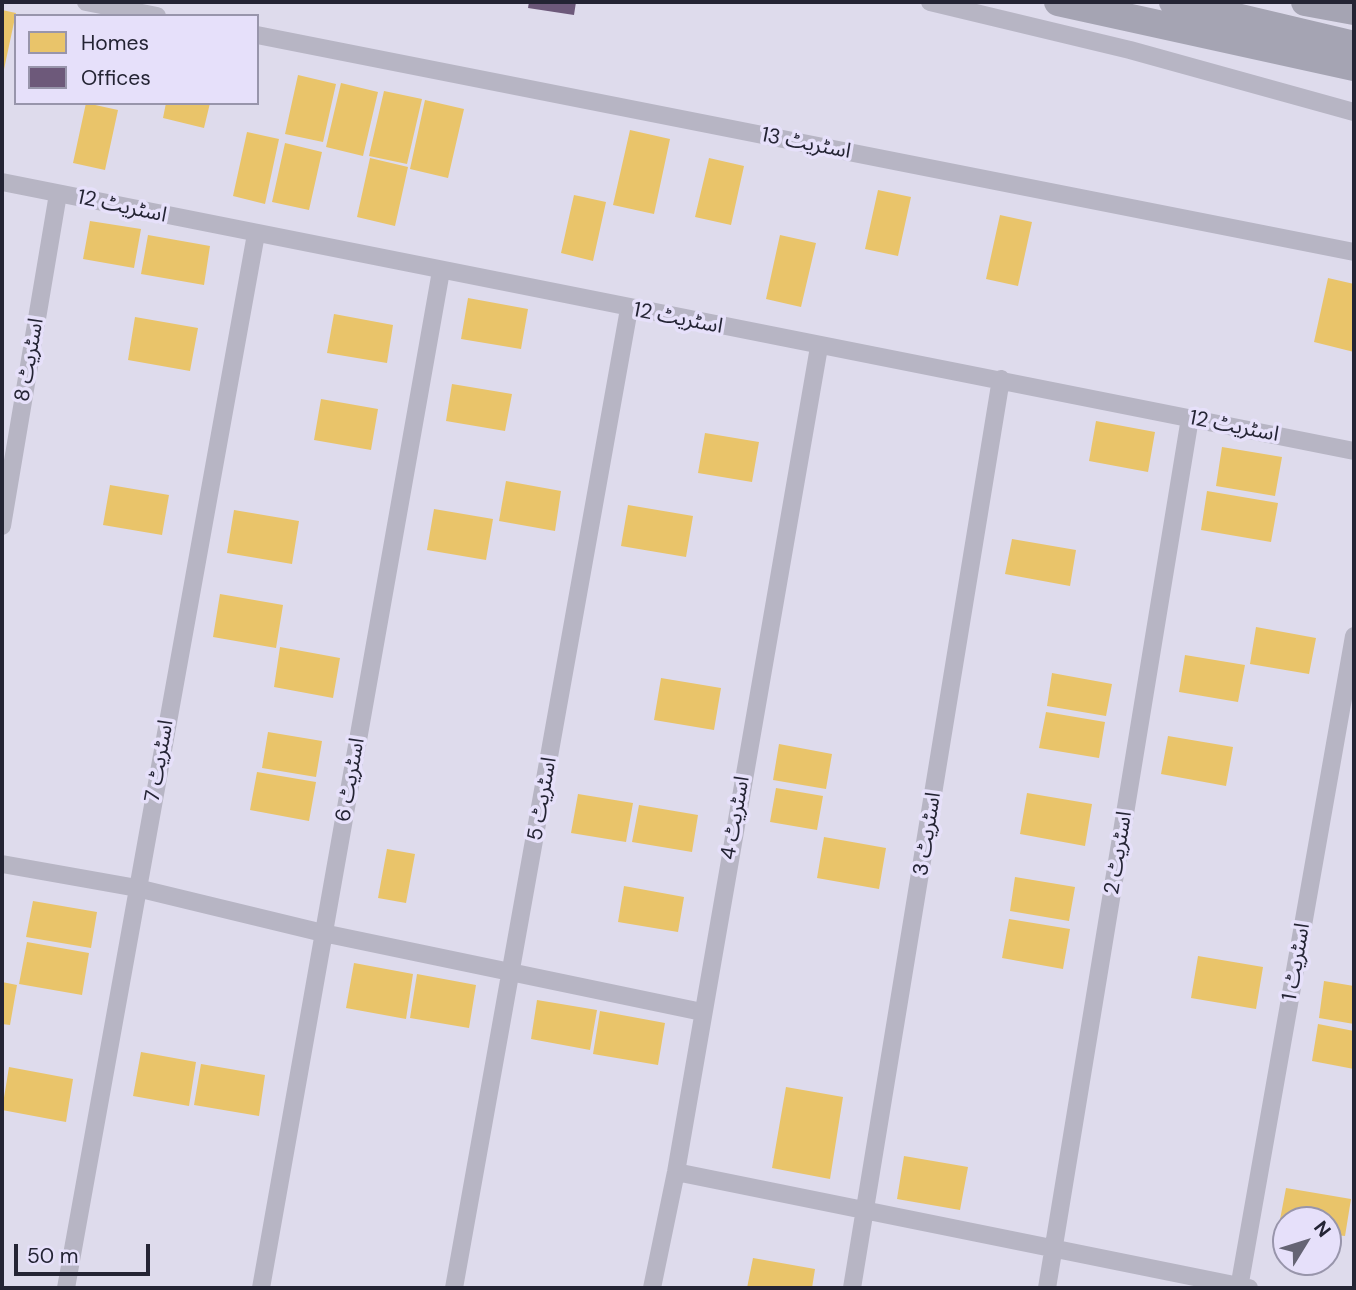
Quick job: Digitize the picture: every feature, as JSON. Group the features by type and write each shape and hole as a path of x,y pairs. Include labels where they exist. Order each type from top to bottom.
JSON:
{"main road":[{"path":"1058,2 1186,31 1287,50 1354,67"},
{"path":"1173,2 1354,45"},
{"path":"1305,2 1354,11"},
{"path":"1186,31 1257,58 1354,85"}],"street":[{"path":"86,2 147,14"},
{"path":"930,2 1130,50 1354,112"},
{"name":"اسٹریٹ 13","path":"259,36 1354,252"},
{"name":"اسٹریٹ 12","path":"2,183 1354,451"},
{"name":"اسٹریٹ 8","path":"2,526 58,194"},
{"name":"اسٹریٹ 7","path":"66,1288 256,234"},
{"name":"اسٹریٹ 6","path":"261,1288 442,271"},
{"name":"اسٹریٹ 5","path":"454,1288 629,309"},
{"name":"اسٹریٹ 4","path":"652,1288 676,1172 819,347"},
{"name":"اسٹریٹ 3","path":"852,1288 867,1210 1001,379"},
{"name":"اسٹریٹ 2","path":"1047,1288 1190,418"},
{"name":"اسٹریٹ 1","path":"1243,1287 1354,636"},
{"path":"2,864 137,888 323,933 702,1012"},
{"path":"676,1172 1243,1287"}],"building: Homes":[{"path":"2,10 16,13 2,74"},
{"path":"298,75 336,84 323,142 285,134"},
{"path":"341,83 378,92 363,156 326,147"},
{"path":"384,91 422,99 407,164 369,156"},
{"path":"425,100 464,109 448,178 410,169"},
{"path":"86,105 118,110 105,170 73,163"},
{"path":"166,105 210,105 204,128 163,118"},
{"path":"630,130 670,139 654,214 613,205"},
{"path":"247,132 279,139 265,204 233,196"},
{"path":"285,143 322,152 309,210 272,202"},
{"path":"370,158 408,167 395,226 357,217"},
{"path":"709,158 744,166 731,225 695,217"},
{"path":"878,190 911,197 898,256 865,249"},
{"path":"574,195 606,202 593,261 561,253"},
{"path":"1000,215 1032,222 1018,286 986,279"},
{"path":"90,221 141,229 134,268 83,259"},
{"path":"148,235 210,246 204,285 141,274"},
{"path":"780,235 816,243 801,307 766,299"},
{"path":"1328,278 1354,284 1354,352 1314,342"},
{"path":"468,298 528,309 521,349 461,339"},
{"path":"334,314 393,325 387,363 327,353"},
{"path":"135,317 198,328 190,371 128,360"},
{"path":"452,384 512,394 505,431 446,421"},
{"path":"321,399 378,409 371,450 314,440"},
{"path":"1096,421 1155,432 1148,472 1089,461"},
{"path":"705,433 759,442 752,482 698,473"},
{"path":"1222,447 1282,457 1275,496 1216,486"},
{"path":"506,481 561,491 555,531 499,521"},
{"path":"110,485 169,495 162,535 103,525"},
{"path":"1207,491 1278,503 1271,542 1201,530"},
{"path":"628,505 693,516 686,557 621,546"},
{"path":"434,509 493,519 486,560 427,550"},
{"path":"234,510 299,521 292,564 227,553"},
{"path":"1012,539 1076,550 1070,586 1005,574"},
{"path":"220,594 283,605 276,648 213,637"},
{"path":"1256,627 1316,638 1309,674 1250,664"},
{"path":"280,647 340,658 333,698 274,687"},
{"path":"1185,655 1245,665 1238,702 1179,692"},
{"path":"1052,673 1112,684 1106,716 1047,706"},
{"path":"661,678 721,688 714,730 654,720"},
{"path":"1046,712 1105,722 1099,758 1039,748"},
{"path":"268,732 322,741 316,777 262,768"},
{"path":"1168,736 1233,747 1226,786 1161,774"},
{"path":"779,744 832,754 826,789 773,780"},
{"path":"257,772 316,782 309,821 250,810"},
{"path":"776,788 823,796 817,830 770,822"},
{"path":"1027,793 1092,804 1085,846 1020,834"},
{"path":"578,794 633,803 626,842 571,833"},
{"path":"639,805 698,815 692,852 632,842"},
{"path":"824,837 886,848 879,889 817,878"},
{"path":"387,849 415,854 406,903 378,898"},
{"path":"1015,877 1075,887 1069,921 1010,911"},
{"path":"624,886 684,897 678,932 618,922"},
{"path":"33,901 97,912 91,948 26,937"},
{"path":"1009,919 1070,929 1063,969 1002,958"},
{"path":"27,942 89,953 82,995 19,984"},
{"path":"1198,956 1263,967 1256,1009 1191,998"},
{"path":"354,963 413,974 406,1019 346,1008"},
{"path":"417,974 476,985 469,1028 410,1018"},
{"path":"1324,981 1354,986 1354,1024 1319,1018"},
{"path":"2,982 17,985 10,1025 2,1024"},
{"path":"537,1000 597,1010 590,1050 531,1039"},
{"path":"600,1011 665,1023 658,1065 593,1054"},
{"path":"1318,1024 1354,1031 1354,1069 1312,1061"},
{"path":"141,1052 196,1062 189,1106 133,1096"},
{"path":"201,1064 265,1075 259,1116 194,1105"},
{"path":"9,1067 73,1079 66,1122 2,1110"},
{"path":"786,1087 843,1097 830,1179 772,1168"},
{"path":"904,1156 968,1167 960,1210 897,1199"},
{"path":"1286,1188 1351,1199 1345,1236 1342,1236 1342,1206 1283,1206"},
{"path":"753,1258 815,1269 812,1288 747,1288"}],"building: Offices":[{"path":"529,2 576,2 574,15 528,8"}]}
